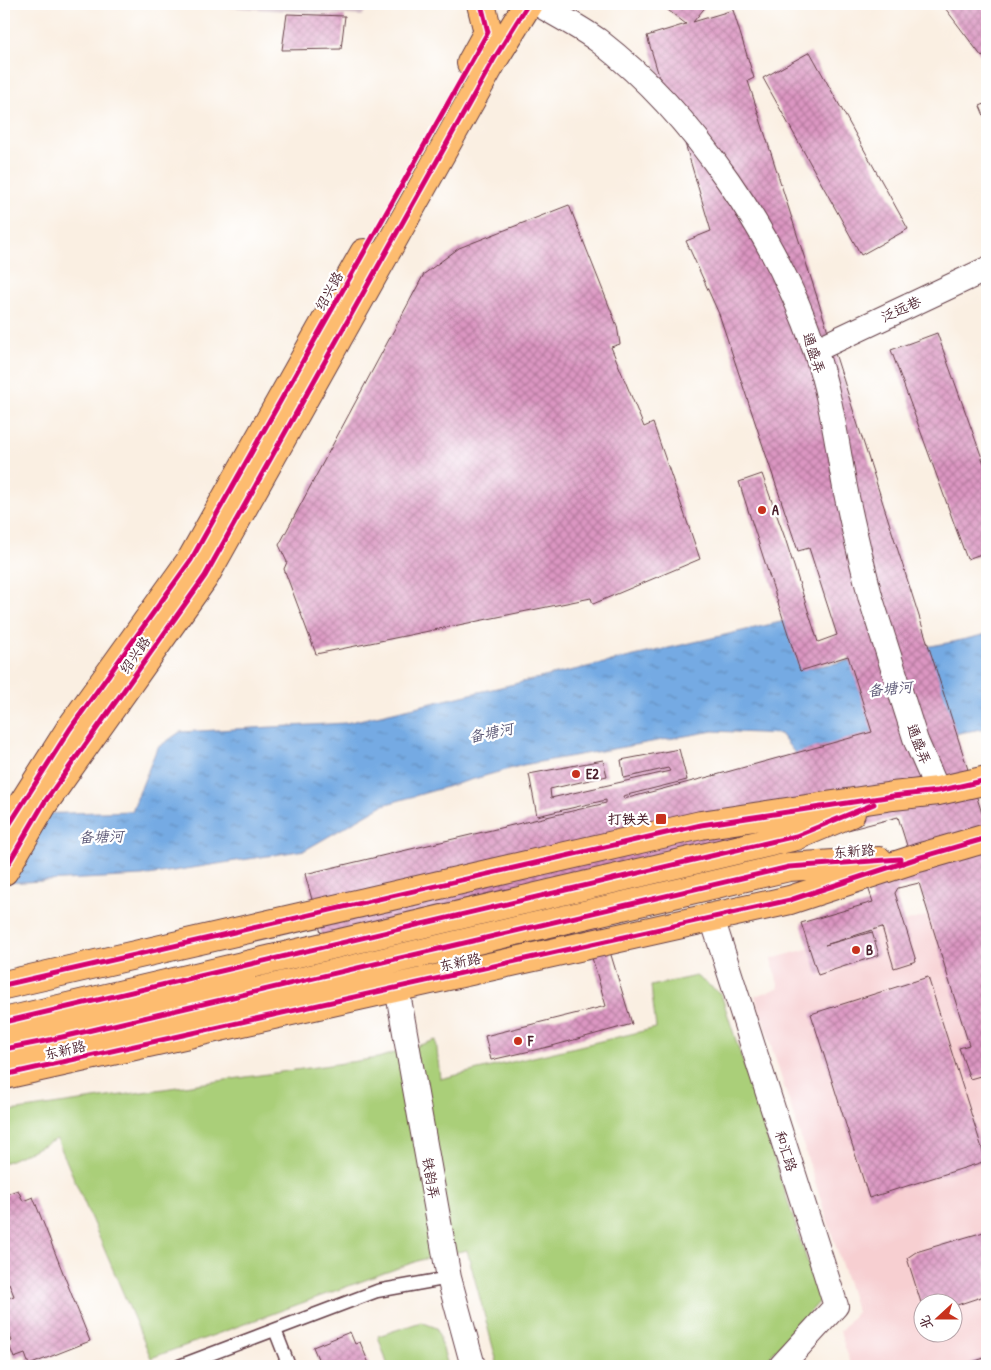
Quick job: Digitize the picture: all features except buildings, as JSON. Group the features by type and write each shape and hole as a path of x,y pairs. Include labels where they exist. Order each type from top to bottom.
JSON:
{"main road":[{"name":"绍兴路","path":"4,872 33,803 70,729 191,560 488,32 481,4"},
{"name":"绍兴路","path":"4,833 33,803 206,576 489,68 528,4"},
{"path":"4,985 701,825 938,791 987,780"},
{"path":"4,1022 796,836 893,796"},
{"name":"东新路","path":"4,1075 790,900 918,858 987,838"},
{"name":"东新路","path":"4,1049 789,867 918,858"}],"street":[{"name":"通盛弄","path":"538,4 598,41 650,86 707,151 770,248 815,350 834,421 844,483 870,596 916,741 938,791"},
{"name":"泛远巷","path":"815,350 987,268"},
{"name":"和汇路","path":"712,918 836,1306 781,1366"},
{"name":"铁韵弄","path":"397,988 449,1278 473,1366"}],"lane":[{"path":"179,1366 209,1361 275,1330 377,1291 449,1278"},
{"path":"275,1330 290,1366"}],"shaded area":[{"path":"178,4 370,4 362,16"},
{"path":"987,899 987,1366 851,1366 840,1331 857,1312 755,996 779,988 771,959"}],"green space":[{"path":"696,976 721,994 820,1301 762,1366 498,1366 467,1250 420,1260 151,1358 57,1139 4,1163 4,1112 378,1058 436,1040 440,1079 656,1028 651,986"},
{"path":"421,1322 437,1328 448,1366 388,1366 378,1336"}],"water":[{"name":"备塘河","path":"785,621 803,669 953,642 987,634 987,728 801,761 780,734 713,731 523,765 383,805 305,850 142,876 4,883 4,815 132,811 157,748 180,732 346,723"}],"cycle path":[{"path":"4,833 70,729 191,560 488,32 481,4"},
{"path":"4,871 44,803 205,576 494,59 528,4"},
{"path":"4,985 701,825 938,791 987,780"},
{"path":"4,1022 796,836 874,804"},
{"path":"4,1075 790,900 918,858 987,838"},
{"path":"4,1049 789,867 900,859"}],"place":[{"name":"A","path":"762,510"},
{"name":"E2","path":"576,774"},
{"name":"打铁关","path":"661,819"},
{"name":"B","path":"856,950"},
{"name":"F","path":"518,1041"}]}
